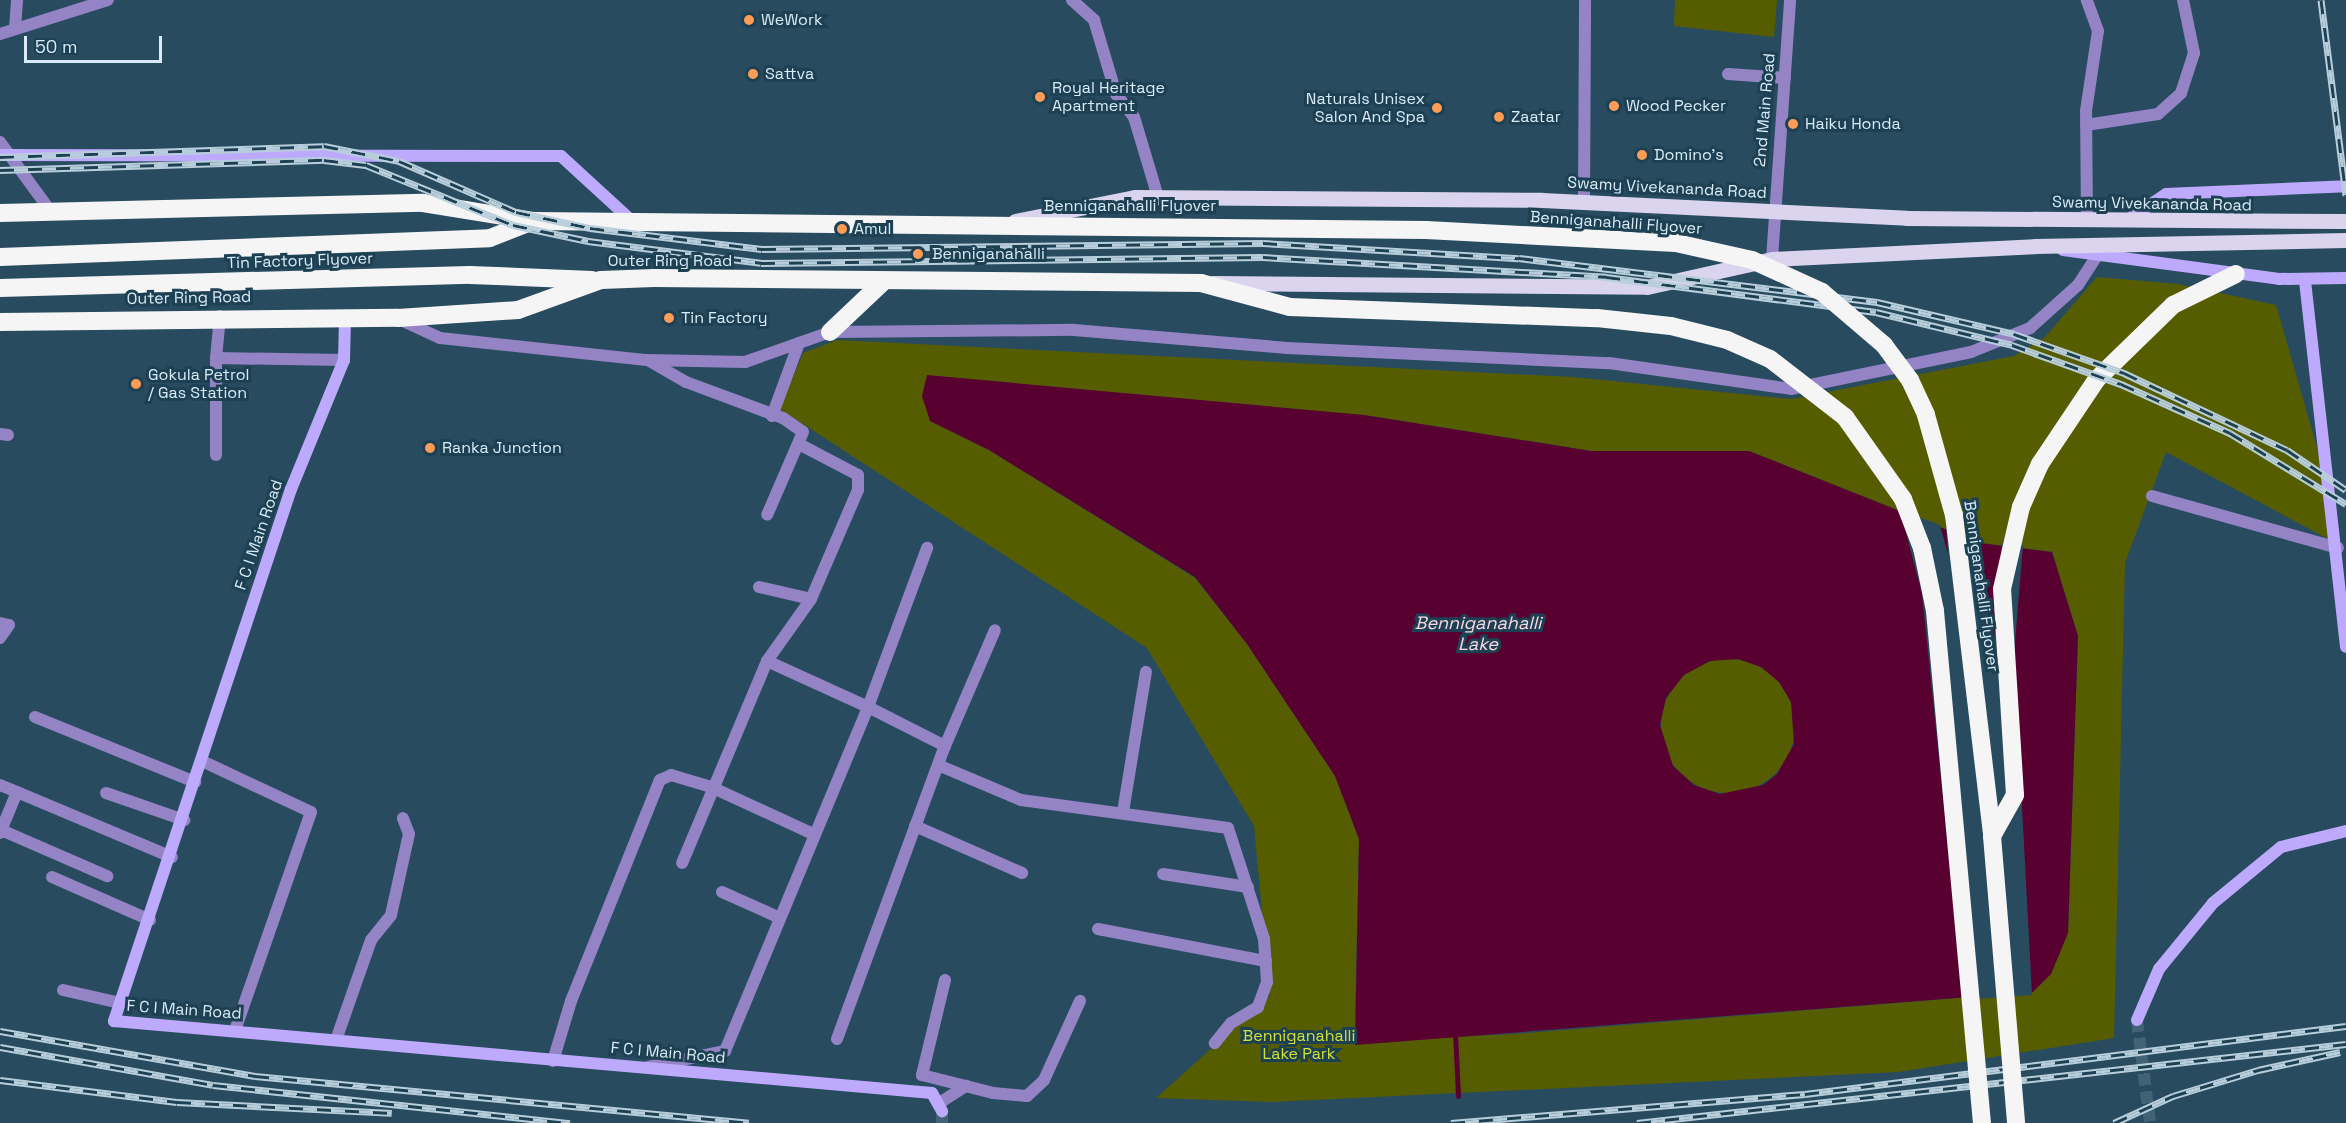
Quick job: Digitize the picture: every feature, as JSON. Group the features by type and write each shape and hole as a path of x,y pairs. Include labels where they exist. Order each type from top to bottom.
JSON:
{"highway":[{"path":"0,213 423,203 533,221 989,226"},
{"name":"Tin Factory Flyover","path":"0,257 490,238 533,221"},
{"name":"Benniganahalli Flyover","path":"989,226 1165,225 1676,243 1752,260 1822,292 1884,345 1926,415 1954,515 1992,837 2016,1123"},
{"path":"1992,837 2015,795 2002,640 2008,548 2040,464 2081,398 2173,305 2236,274"},
{"name":"Tin Factory Flyover","path":"0,288 470,275 601,280"},
{"name":"Outer Ring Road","path":"0,322 220,316 398,318 518,310 601,280 1201,283"},
{"path":"830,332 884,281"},
{"path":"1201,283 1290,308 1597,318 1671,326 1727,340 1770,359 1845,417 1902,499 1922,548 1937,621 1982,1123"}],"main road":[{"name":"Swamy Vivekananda Road","path":"989,226 1158,197 1584,201 1774,212 2125,222 2346,221"},
{"path":"1201,283 1647,287 1772,259 2035,246 2346,240"}],"street":[{"path":"15,29 17,0"},
{"path":"0,34 108,0"},
{"path":"1072,0 1094,20 1116,94 1134,117 1158,197"},
{"path":"1584,201 1585,0"},
{"name":"2nd Main Road","path":"1772,259 1790,0"},
{"path":"2087,0 2098,31 2086,125 2087,221"},
{"path":"2086,125 2158,114 2181,93 2194,53 2183,0"},
{"path":"1728,74 1785,78"},
{"path":"0,142 3,155 51,212"},
{"path":"3,155 561,156 633,222"},
{"path":"2125,222 2166,194 2346,186"},
{"path":"2035,246 2236,274 2305,281 2346,278"},
{"path":"398,318 440,338 647,360 746,362 830,332 1074,330 1298,349 1609,363 1791,389 1971,352 2030,328 2078,285 2097,256"},
{"path":"2305,281 2338,548 2346,647"},
{"path":"216,455 216,358 220,316"},
{"name":"F C I Main Road","path":"345,319 344,360 291,489 172,857 114,1021 235,1030 553,1061 648,1066 932,1093 942,1107 966,1086"},
{"path":"772,416 799,343"},
{"path":"216,358 344,360"},
{"path":"647,360 686,382 772,416 803,432 767,515"},
{"path":"682,863 711,787 767,661 811,599 849,512 858,475 799,444"},
{"path":"2152,496 2338,548"},
{"path":"648,1066 725,1051 811,833 868,707 927,548"},
{"path":"759,587 811,599"},
{"path":"0,623 9,625 0,638"},
{"path":"837,1038 945,746 995,630"},
{"path":"767,661 868,707 945,746"},
{"path":"1123,812 1146,672"},
{"path":"35,717 195,782"},
{"path":"202,761 311,812 235,1030"},
{"path":"938,765 1021,800 1228,828 1248,887 1266,961 1262,1000 1231,1023 1215,1043"},
{"path":"553,1061 571,1001 660,780 671,775 711,787 811,833"},
{"path":"0,785 172,857"},
{"path":"17,792 1,832 107,876"},
{"path":"106,793 184,820"},
{"path":"336,1040 371,940 391,915 409,834 403,818"},
{"path":"915,826 1022,873"},
{"path":"2137,1020 2159,969 2213,903 2281,847 2346,831"},
{"path":"1163,874 1248,887"},
{"path":"52,877 150,920"},
{"path":"722,892 778,917"},
{"path":"1098,929 1266,961"},
{"path":"945,980 922,1075 966,1086 1027,1096 1044,1080 1080,1001"},
{"path":"63,990 120,1003"}],"green space":[{"path":"1675,0 1777,0 1774,37 1674,26"},
{"name":"Benniganahalli Lake Park","path":"2097,277 2178,284 2276,305 2318,451 2330,540 2166,452 2125,563 2114,1038 1898,1072 1271,1102 1156,1098 1270,996 1254,826 1147,648 780,409 803,353 837,340 1573,377 1791,399 2014,356 2045,337","holes":["1364,415 1591,451 1749,451 1980,543 2052,552 2078,636 2068,933 2051,973 2032,992 1514,1034 1452,1037 1355,1017 1359,839 1335,776 1247,644 1195,578 989,450 930,421"]},
{"path":"1728,659 1754,664 1776,678 1790,700 1795,726 1790,752 1776,774 1754,788 1728,793 1702,788 1680,774 1666,752 1661,726 1666,700 1680,678 1702,664"}],"water":[{"name":"Benniganahalli Lake","path":"927,375 1364,415 1591,451 1749,451 1980,543 2052,552 2078,636 2068,933 2051,974 2033,992 1355,1045 1359,839 1335,776 1247,644 1195,577 989,450 930,421 922,396","holes":["1738,659 1761,667 1779,682 1791,702 1794,744 1777,774 1763,785 1720,794 1694,785 1673,766 1660,725 1666,698 1684,675 1710,661"]}],"pier":[{"path":"1900,510 1940,525 1948,554 1946,527 1979,540 1993,651 2002,543 2023,545 2014,655 2032,995 1964,1000 1922,594"}],"waterway":[{"path":"1455,1032 1458,1096"}],"tunnel":[{"path":"2137,1020 2150,1123"},
{"path":"942,1111 942,1123"}],"railway":[{"path":"2321,0 2346,195"},
{"path":"0,157 324,146 399,161 516,212 590,228 762,249 1263,243 1519,258 1877,302 2014,334 2124,373 2287,450 2346,490"},
{"path":"0,170 324,160 366,165 513,225 588,241 761,263 1263,257 1606,277 1876,312 2012,345 2121,384 2230,433 2346,504"},
{"path":"1451,1123 1805,1094 2346,1026"},
{"path":"0,1031 255,1076 749,1123"},
{"path":"1637,1123 2346,1044"},
{"path":"0,1047 213,1085 570,1123"},
{"path":"2114,1123 2173,1096 2258,1070 2340,1052"},
{"path":"0,1080 177,1102 392,1113"}],"place":[{"name":"WeWork","path":"749,20"},
{"name":"Sattva","path":"753,74"},
{"name":"Royal Heritage Apartment","path":"1040,97"},
{"name":"Wood Pecker","path":"1614,106"},
{"name":"Naturals Unisex Salon And Spa","path":"1437,108"},
{"name":"Zaatar","path":"1499,117"},
{"name":"Haiku Honda","path":"1793,124"},
{"name":"Domino's","path":"1642,155"},
{"name":"Amul","path":"842,229"},
{"name":"Benniganahalli","path":"918,254"},
{"name":"Tin Factory","path":"669,318"},
{"name":"Gokula Petrol / Gas Station","path":"136,384"},
{"name":"Ranka Junction","path":"430,448"}]}
